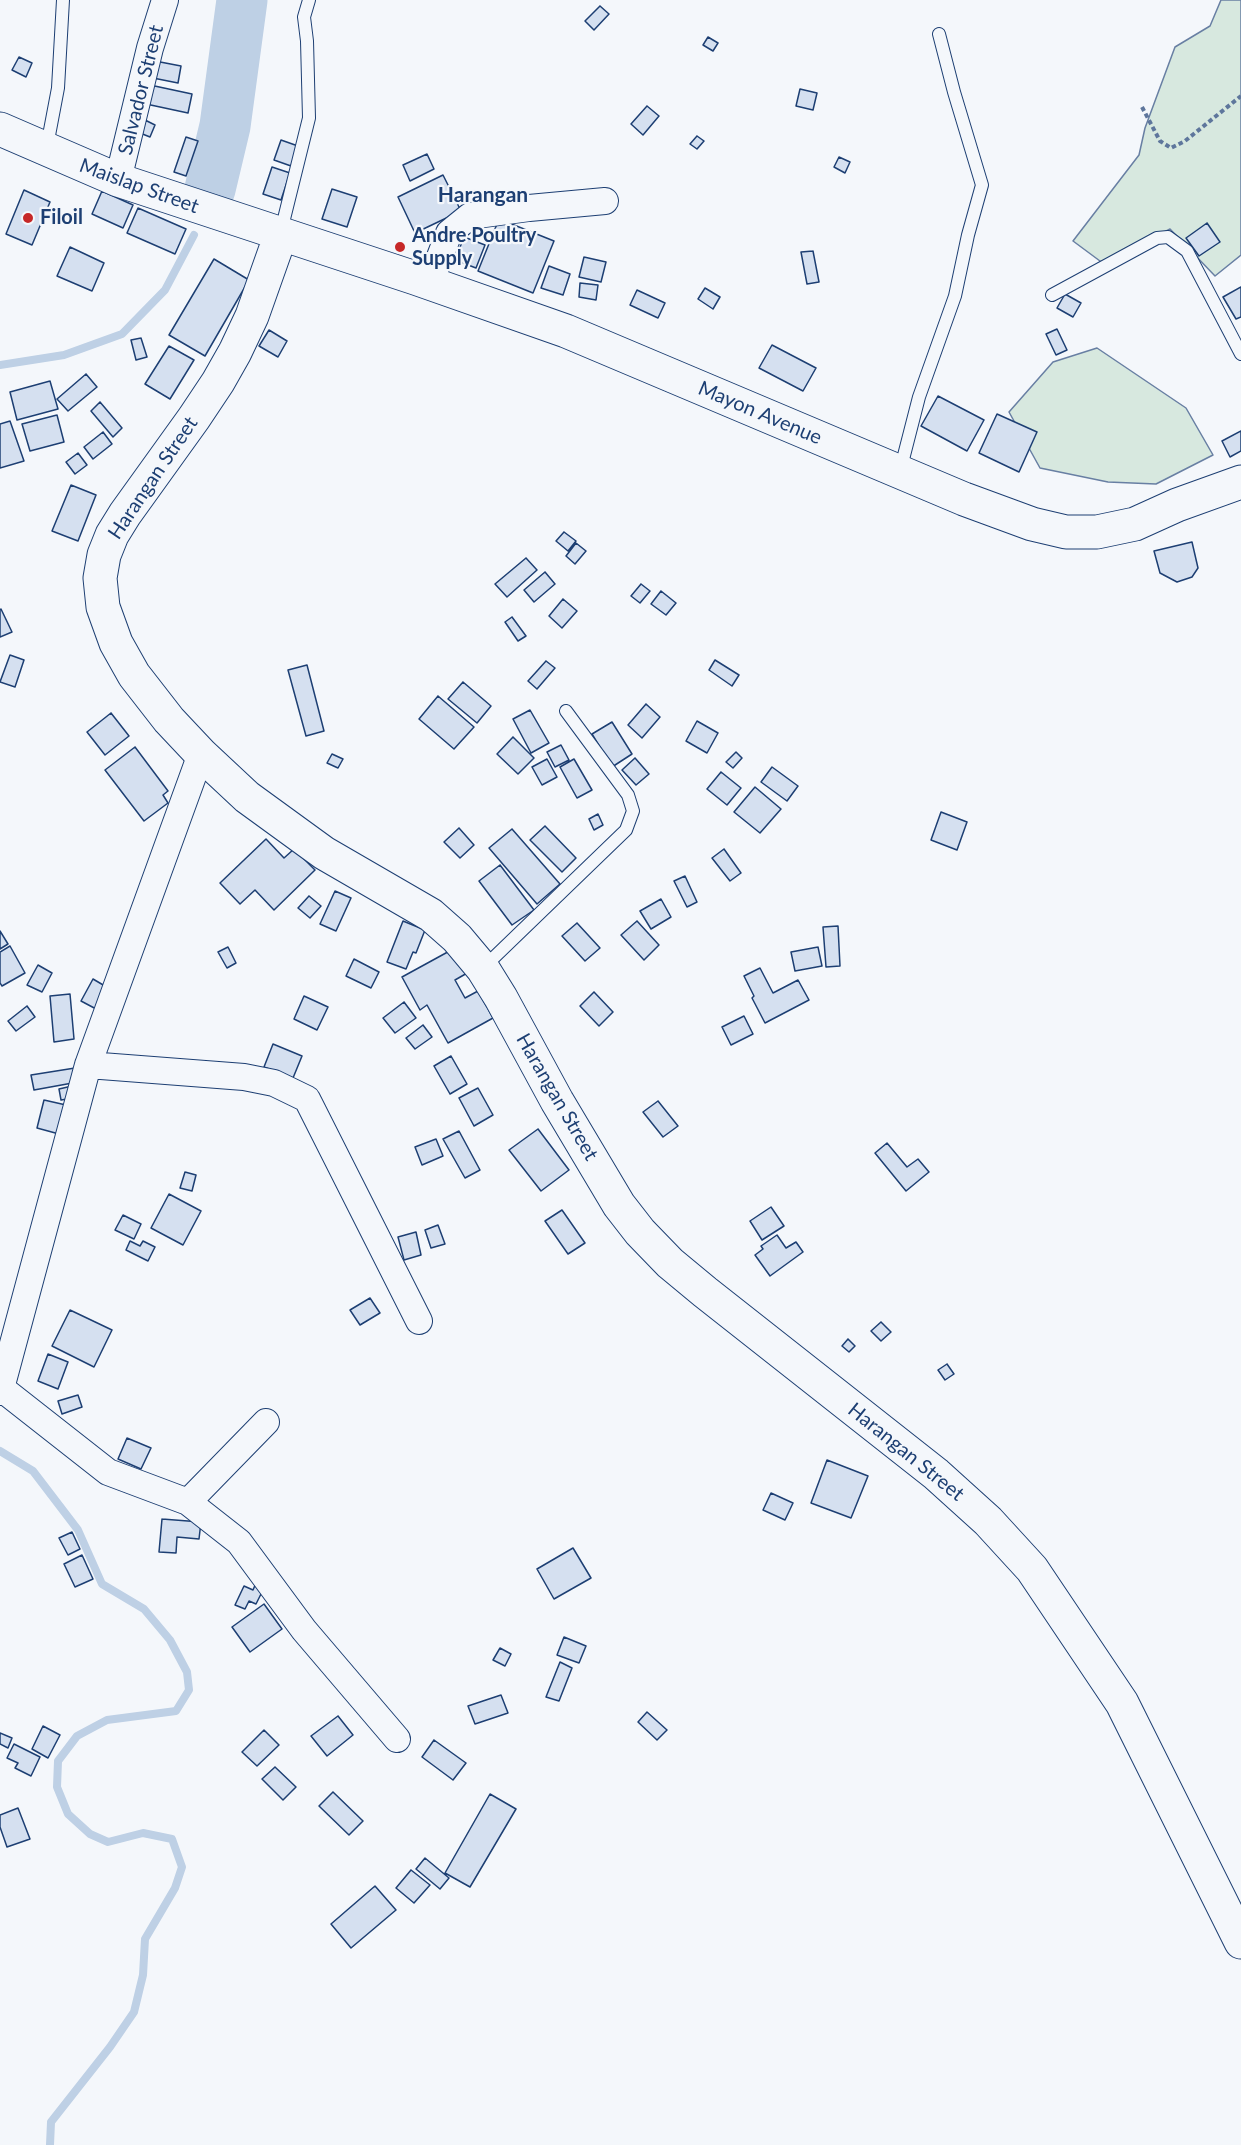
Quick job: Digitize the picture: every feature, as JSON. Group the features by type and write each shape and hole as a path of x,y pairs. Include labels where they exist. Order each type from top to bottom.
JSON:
{"main road":[{"name":"Maislap Street","path":"0,129 118,180 281,234"},
{"name":"Mayon Avenue","path":"281,234 566,331 999,513 1066,532 1097,532 1135,524 1236,488"},
{"name":"Harangan Street","path":"281,234 258,298 235,352 194,418 112,535 104,555 100,578 103,607 116,643 134,675 169,720 247,797 324,853 431,915 457,938 483,969 501,998 557,1101 614,1195 640,1232 670,1263 936,1474 988,1521 1032,1569 1122,1703 1241,1942"}],"street":[{"name":"Salvador Street","path":"118,180 150,48 165,0"},
{"path":"430,283 449,233 470,216 605,201"},
{"path":"201,754 88,1065 1,1390 108,1473 188,1502 239,1542 303,1630 397,1739"},
{"path":"88,1065 244,1077 274,1083 307,1099 419,1321"},
{"path":"188,1502 266,1422"}],"lane":[{"path":"46,150 58,88 63,0"},
{"path":"281,234 309,118 307,41 304,17 309,0"},
{"path":"900,472 919,397 955,296 982,185 939,34"},
{"path":"1052,295 1157,238 1168,237 1187,251 1241,354"},
{"path":"483,969 626,830 633,811 628,795 566,711"}],"path":[{"path":"1143,107 1160,141 1171,148 1185,141 1241,96"}],"shaded area":[{"path":"1221,0 1241,0 1241,255 1215,276 1170,229 1104,264 1073,241 1139,155 1145,128 1175,47 1210,26"},
{"path":"1097,348 1186,408 1213,455 1156,484 1108,482 1040,468 1009,412 1053,362"}],"building":[{"path":"600,6 609,14 594,30 585,21"},
{"path":"708,37 718,43 713,51 703,45"},
{"path":"19,57 32,63 26,77 12,70"},
{"path":"155,61 181,66 178,83 153,78"},
{"path":"150,85 192,94 188,113 146,104"},
{"path":"800,89 817,93 813,110 796,106"},
{"path":"647,106 659,116 643,135 631,124"},
{"path":"145,120 155,125 150,137 140,133"},
{"path":"697,136 704,141 697,149 690,144"},
{"path":"186,137 198,141 186,176 174,172"},
{"path":"281,140 298,146 291,166 274,160"},
{"path":"427,154 434,169 410,181 403,165"},
{"path":"839,157 850,162 845,173 834,167"},
{"path":"272,167 290,173 281,200 263,194"},
{"path":"443,175 461,211 415,233 398,197"},
{"path":"332,189 357,197 347,227 322,219"},
{"name":"Filoil","path":"24,190 50,202 32,245 6,234"},
{"path":"102,191 133,205 123,228 92,214"},
{"path":"138,208 186,229 175,254 127,233"},
{"path":"499,219 554,241 533,293 478,271"},
{"path":"1207,223 1220,242 1199,256 1186,238"},
{"path":"464,237 485,245 476,268 455,260"},
{"path":"70,247 104,263 92,291 57,276"},
{"path":"813,251 819,282 807,284 801,252"},
{"path":"584,257 606,262 601,282 579,277"},
{"path":"214,259 249,280 205,356 169,335"},
{"path":"549,266 570,274 563,295 541,288"},
{"path":"580,283 598,285 596,300 579,297"},
{"path":"1241,287 1241,317 1236,319 1223,297"},
{"path":"705,288 720,297 713,309 698,299"},
{"path":"637,290 665,303 658,318 630,305"},
{"path":"1065,294 1081,303 1073,317 1057,308"},
{"path":"1057,329 1067,350 1056,355 1046,334"},
{"path":"269,330 287,341 278,357 259,346"},
{"path":"141,338 147,357 136,360 131,340"},
{"path":"772,345 816,368 803,391 759,368"},
{"path":"169,346 194,360 170,399 145,384"},
{"path":"86,374 97,387 68,411 57,399"},
{"path":"50,381 58,409 17,420 10,392"},
{"path":"938,396 984,420 967,451 921,426"},
{"path":"100,402 122,428 113,437 91,411"},
{"path":"997,414 1037,432 1019,472 979,453"},
{"path":"57,415 64,442 30,451 22,424"},
{"path":"10,421 24,461 0,468 0,424"},
{"path":"1241,431 1241,451 1230,457 1222,441"},
{"path":"103,432 112,444 93,459 84,447"},
{"path":"78,453 87,465 75,474 66,462"},
{"path":"71,485 96,495 78,541 52,531"},
{"path":"564,532 576,541 568,551 556,541"},
{"path":"1192,542 1198,568 1192,577 1177,582 1160,573 1154,551"},
{"path":"576,543 586,551 575,564 566,556"},
{"path":"526,558 537,570 507,597 495,584"},
{"path":"545,572 555,584 534,602 524,590"},
{"path":"641,584 650,591 640,603 631,596"},
{"path":"661,591 676,603 666,615 651,604"},
{"path":"563,599 577,611 562,628 549,616"},
{"path":"0,610 12,632 0,637"},
{"path":"512,617 526,636 518,641 505,622"},
{"path":"10,655 24,660 15,687 0,682"},
{"path":"715,660 739,675 732,686 709,670"},
{"path":"546,661 555,668 537,689 528,681"},
{"path":"307,665 324,731 306,736 288,670"},
{"path":"463,682 491,706 477,723 448,699"},
{"path":"438,696 474,727 454,749 419,719"},
{"path":"646,704 660,717 642,738 628,725"},
{"path":"530,710 549,743 531,753 513,719"},
{"path":"111,713 129,736 105,755 87,732"},
{"path":"697,721 718,733 707,753 686,741"},
{"path":"612,722 632,754 612,767 592,734"},
{"path":"513,737 534,758 518,774 497,754"},
{"path":"561,745 569,760 555,767 547,752"},
{"path":"135,747 168,791 163,795 168,803 144,821 105,770"},
{"path":"736,752 742,758 733,768 726,762"},
{"path":"332,754 343,759 338,768 327,763"},
{"path":"635,758 649,774 636,785 622,770"},
{"path":"547,759 557,777 542,785 532,767"},
{"path":"574,759 592,790 577,798 560,767"},
{"path":"772,767 798,786 787,801 761,782"},
{"path":"721,772 741,788 727,805 707,789"},
{"path":"755,787 781,809 760,833 734,812"},
{"path":"941,812 967,822 957,850 931,840"},
{"path":"598,814 603,825 594,830 589,819"},
{"path":"545,826 576,858 562,872 530,840"},
{"path":"459,828 474,845 460,858 444,842"},
{"path":"512,829 560,884 537,904 489,848"},
{"path":"266,839 284,858 294,849 315,870 274,910 255,890 240,904 220,883"},
{"path":"724,849 741,873 730,881 712,858"},
{"path":"500,865 534,910 512,925 479,881"},
{"path":"685,876 697,902 687,907 674,881"},
{"path":"335,891 351,898 336,931 320,924"},
{"path":"309,896 321,906 310,918 298,908"},
{"path":"661,899 671,917 651,929 640,911"},
{"path":"403,921 425,930 416,953 413,952 406,969 387,962"},
{"path":"637,921 659,945 644,960 621,935"},
{"path":"577,923 600,948 585,961 562,936"},
{"path":"838,926 840,966 826,967 823,927"},
{"path":"0,931 8,944 0,949"},
{"path":"10,946 25,973 2,986 0,983 0,952"},
{"path":"228,947 236,963 227,968 218,952"},
{"path":"818,947 822,966 795,971 791,952"},
{"path":"455,948 469,972 455,980 465,998 478,991 493,1018 448,1043 427,1005 420,1010 402,977"},
{"path":"354,959 379,972 371,988 346,976"},
{"path":"38,965 52,973 42,992 27,985"},
{"path":"760,968 773,993 798,980 809,1000 765,1023 744,976"},
{"path":"93,979 110,989 98,1010 81,1001"},
{"path":"594,992 613,1012 599,1026 580,1006"},
{"path":"70,994 74,1039 54,1042 50,996"},
{"path":"304,996 328,1007 317,1030 294,1019"},
{"path":"404,1002 416,1018 395,1033 383,1018"},
{"path":"27,1006 35,1017 16,1031 8,1021"},
{"path":"744,1016 753,1034 731,1045 722,1027"},
{"path":"423,1025 432,1037 415,1049 406,1038"},
{"path":"273,1044 302,1056 293,1078 264,1067"},
{"path":"451,1056 467,1084 450,1094 434,1066"},
{"path":"75,1068 78,1082 34,1090 31,1075"},
{"path":"72,1086 74,1098 61,1100 59,1089"},
{"path":"478,1088 493,1115 474,1126 459,1098"},
{"path":"44,1100 66,1105 59,1134 37,1128"},
{"path":"658,1101 678,1126 663,1137 643,1112"},
{"path":"538,1129 569,1170 541,1191 509,1150"},
{"path":"459,1131 480,1170 465,1178 443,1139"},
{"path":"436,1139 443,1156 422,1165 415,1147"},
{"path":"887,1143 907,1167 918,1159 929,1172 906,1191 875,1153"},
{"path":"185,1172 196,1175 192,1191 180,1188"},
{"path":"169,1194 201,1211 183,1245 151,1228"},
{"path":"771,1207 784,1226 762,1240 750,1221"},
{"path":"562,1210 585,1243 568,1254 545,1221"},
{"path":"123,1215 141,1224 134,1239 115,1230"},
{"path":"438,1225 445,1244 431,1248 425,1230"},
{"path":"416,1232 421,1255 404,1260 398,1237"},
{"path":"777,1235 786,1248 796,1242 803,1252 770,1276 755,1255 763,1249 761,1246"},
{"path":"130,1241 140,1246 143,1241 155,1247 148,1261 126,1250"},
{"path":"370,1298 380,1313 360,1325 350,1310"},
{"path":"70,1310 112,1330 94,1367 52,1346"},
{"path":"881,1322 891,1332 881,1341 871,1331"},
{"path":"848,1339 855,1346 849,1352 842,1346"},
{"path":"48,1354 68,1362 58,1389 38,1381"},
{"path":"947,1364 954,1374 945,1380 938,1370"},
{"path":"78,1395 82,1407 62,1414 58,1401"},
{"path":"127,1438 151,1448 141,1469 118,1459"},
{"path":"827,1460 868,1476 851,1518 811,1503"},
{"path":"771,1493 793,1503 785,1520 763,1510"},
{"path":"162,1519 201,1522 199,1539 177,1537 176,1553 159,1552"},
{"path":"72,1532 80,1549 68,1555 59,1538"},
{"path":"573,1548 591,1578 554,1599 537,1569"},
{"path":"82,1555 93,1579 75,1587 64,1564"},
{"path":"256,1583 264,1588 256,1604 249,1601 245,1609 235,1605 244,1586 253,1590"},
{"path":"264,1604 282,1629 250,1652 232,1627"},
{"path":"564,1637 586,1646 579,1663 557,1655"},
{"path":"500,1648 511,1654 505,1666 493,1660"},
{"path":"560,1662 572,1668 559,1701 546,1697"},
{"path":"501,1695 508,1713 475,1724 468,1706"},
{"path":"647,1712 667,1730 657,1740 638,1722"},
{"path":"338,1716 353,1735 327,1756 311,1736"},
{"path":"43,1726 60,1735 48,1758 32,1749"},
{"path":"264,1730 279,1745 257,1766 242,1752"},
{"path":"0,1733 12,1738 8,1748 0,1744"},
{"path":"434,1740 466,1763 453,1780 422,1757"},
{"path":"14,1744 40,1757 31,1776 15,1768 18,1763 7,1758"},
{"path":"275,1767 296,1787 283,1800 262,1779"},
{"path":"333,1792 363,1821 349,1835 319,1806"},
{"path":"490,1794 516,1809 470,1887 445,1873"},
{"path":"18,1808 30,1839 7,1847 0,1827 0,1815"},
{"path":"425,1858 449,1878 440,1889 416,1869"},
{"path":"411,1870 430,1885 414,1903 396,1888"},
{"path":"375,1886 396,1910 351,1948 331,1924"}],"waterway":[{"path":"210,189 225,126 242,0"},
{"path":"0,365 64,355 122,334 165,290 194,235"},
{"path":"0,1451 33,1471 78,1530 102,1584 144,1609 170,1640 187,1672 189,1690 176,1711 107,1720 77,1736 58,1761 57,1787 68,1814 90,1834 108,1842 143,1833 172,1839 182,1867 175,1888 145,1939 143,1975 134,2012 110,2047 51,2122 50,2145"}],"place":[{"name":"Filoil","path":"28,218"},
{"name":"Andre Poultry Supply","path":"400,247"}],"district":[{"name":"Harangan","path":"483,195"}]}
